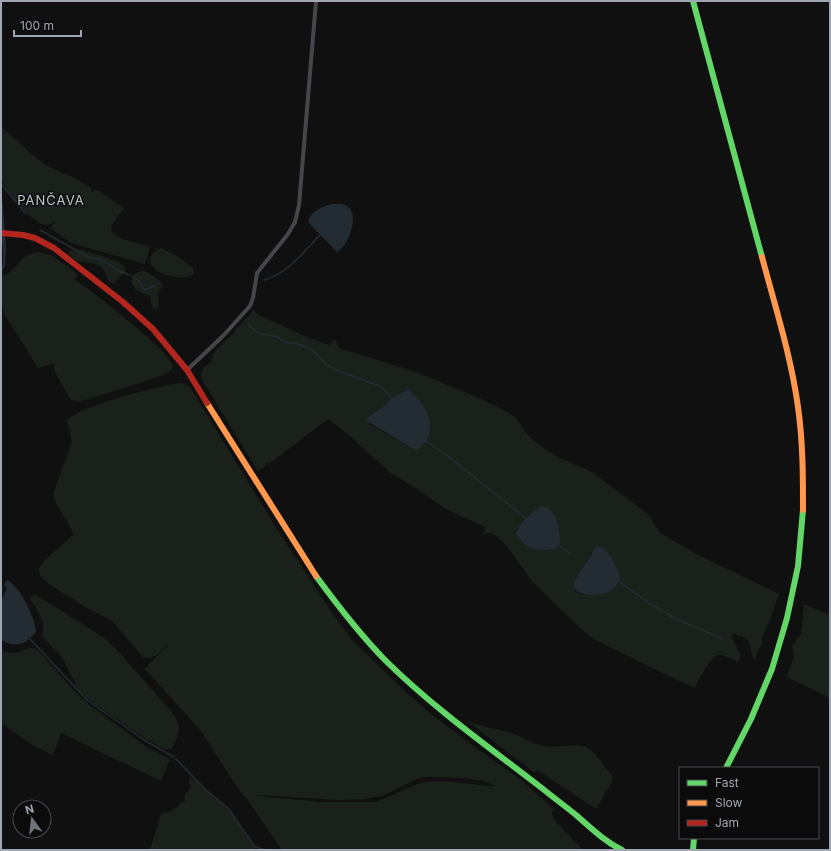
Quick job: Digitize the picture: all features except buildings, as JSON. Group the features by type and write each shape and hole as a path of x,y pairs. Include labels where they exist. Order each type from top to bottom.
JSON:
{"main road":[{"path":"693,1 788,353 800,410 804,466 804,510 801,549 795,587 786,625 776,660 764,693 742,740 727,767"},
{"path":"1,233 35,238 54,248 140,316 169,346 188,370 314,574 360,633 387,662 431,702 576,815 600,836 622,850"},
{"path":"693,850 694,839"}],"street":[{"path":"188,370 250,306 253,298 257,273 288,234 295,222 299,205 316,1"}],"shaded area":[{"path":"1,127 47,166 75,178 91,188 91,193 95,190 99,191 124,208 111,226 112,232 122,239 150,247 145,264 71,243 50,228 55,222 46,225 34,219 27,213 13,198 1,178"},
{"path":"1,184 6,246 5,266 1,272 3,265 3,249 1,238"},
{"path":"332,204 345,205 350,209 353,222 349,237 341,249 337,252 308,221 312,214 324,206"},
{"path":"161,248 177,256 193,268 194,274 179,277 166,275 155,269 151,264 151,256 154,252"},
{"path":"74,249 83,250 119,262 126,270 114,284 109,282 104,270 100,266 76,260 71,257 68,253"},
{"path":"38,252 53,256 77,274 77,277 74,279 114,309 162,350 173,366 171,370 166,374 137,384 78,402 71,400 55,372 55,363 38,368 3,312 5,307 1,309 1,276 9,273 23,258 32,253"},
{"path":"142,271 148,272 154,276 163,286 158,292 159,308 154,308 150,296 136,290 131,282 134,275"},
{"path":"254,310 261,316 309,338 329,345 335,339 339,348 419,373 481,399 515,417 529,436 546,450 592,472 649,515 660,533 697,554 779,594 765,633 762,634 762,645 758,649 755,661 749,641 735,633 731,635 741,656 738,662 725,656 717,656 709,663 695,687 692,687 597,641 588,635 532,581 506,545 498,537 487,533 481,535 485,530 485,527 444,508 419,490 392,474 345,432 328,419 270,463 266,463 264,467 258,471 202,380 204,367 211,362 214,352 235,333 234,331","holes":["408,389 425,409 415,450 370,424 371,415 383,407 392,398","539,507 558,531 560,541 533,548 522,543 516,530","592,552 597,595 584,595 579,593 574,589 574,581"]},
{"path":"182,383 190,387 277,529 352,640 408,694 436,718 520,779 555,810 552,812 553,818 583,850 282,850 247,799 239,790 201,731 145,669 171,641 156,656 148,658 143,657 111,620 87,608 47,583 40,575 39,569 44,561 73,535 72,530 54,498 54,492 72,441 67,421 74,415 86,409 103,403 139,392","holes":["421,777 450,777 479,780 497,786 439,781 420,783 376,802 322,802 256,795 339,800 364,799 382,796"]},
{"path":"408,389 424,407 428,416 430,427 424,444 415,450 367,421 367,418 383,407 392,398"},
{"path":"542,506 552,512 559,528 560,545 548,550 529,547 519,539 516,533 526,519"},
{"path":"597,546 609,554 619,571 620,577 614,588 608,592 593,595 585,594 574,588 574,581"},
{"path":"7,580 12,583 22,596 30,611 35,626 36,632 28,640 20,644 11,644 1,640 1,601 7,588 4,585"},
{"path":"34,594 104,638 116,649 171,711 177,720 178,730 177,737 171,749 164,749 144,738 89,700 78,689 61,656 42,636 43,621 30,599"},
{"path":"804,604 830,615 830,698 787,677 794,657 792,645 795,644 801,634"},
{"path":"30,648 38,650 76,693 91,706 148,748 170,759 161,781 61,733 53,755 34,746 1,723 1,650 13,653"},
{"path":"467,721 514,734 541,745 576,745 585,747 593,752 600,760 612,776 613,780 596,809 537,770 535,773"},
{"path":"190,777 192,777 227,807 256,850 150,850 161,814 170,812 185,801 185,794 191,789 189,781"}],"waterway":[{"path":"1,184 26,214"},
{"path":"40,230 90,258 101,259 119,271 130,275 140,282 146,290 155,286"},
{"path":"264,280 273,277 288,267 320,235"},
{"path":"248,323 260,334 276,336 288,343 296,343 311,349 326,364 336,370 382,387 393,399"},
{"path":"426,441 445,454 527,519"},
{"path":"558,544 569,553"},
{"path":"618,581 649,603 676,619 721,638"},
{"path":"30,639 87,700 144,740 174,757"},
{"path":"176,759 208,792 228,808 255,847 267,850"}],"traffic: fast":[{"path":"693,1 762,257"},
{"path":"727,767 751,719 772,669 787,618 798,566 803,510"},
{"path":"316,576 341,610 377,652 405,679 443,712 568,808 609,843 622,850"},
{"path":"693,850 694,839"}],"traffic: slow":[{"path":"762,257 782,331 795,388 802,446 803,510"},
{"path":"207,403 316,576"}],"traffic: jam":[{"path":"1,233 23,235 35,238 54,248 123,302 153,329 187,370 207,403"}],"district":[{"name":"PANČAVA","path":"51,200"}]}
